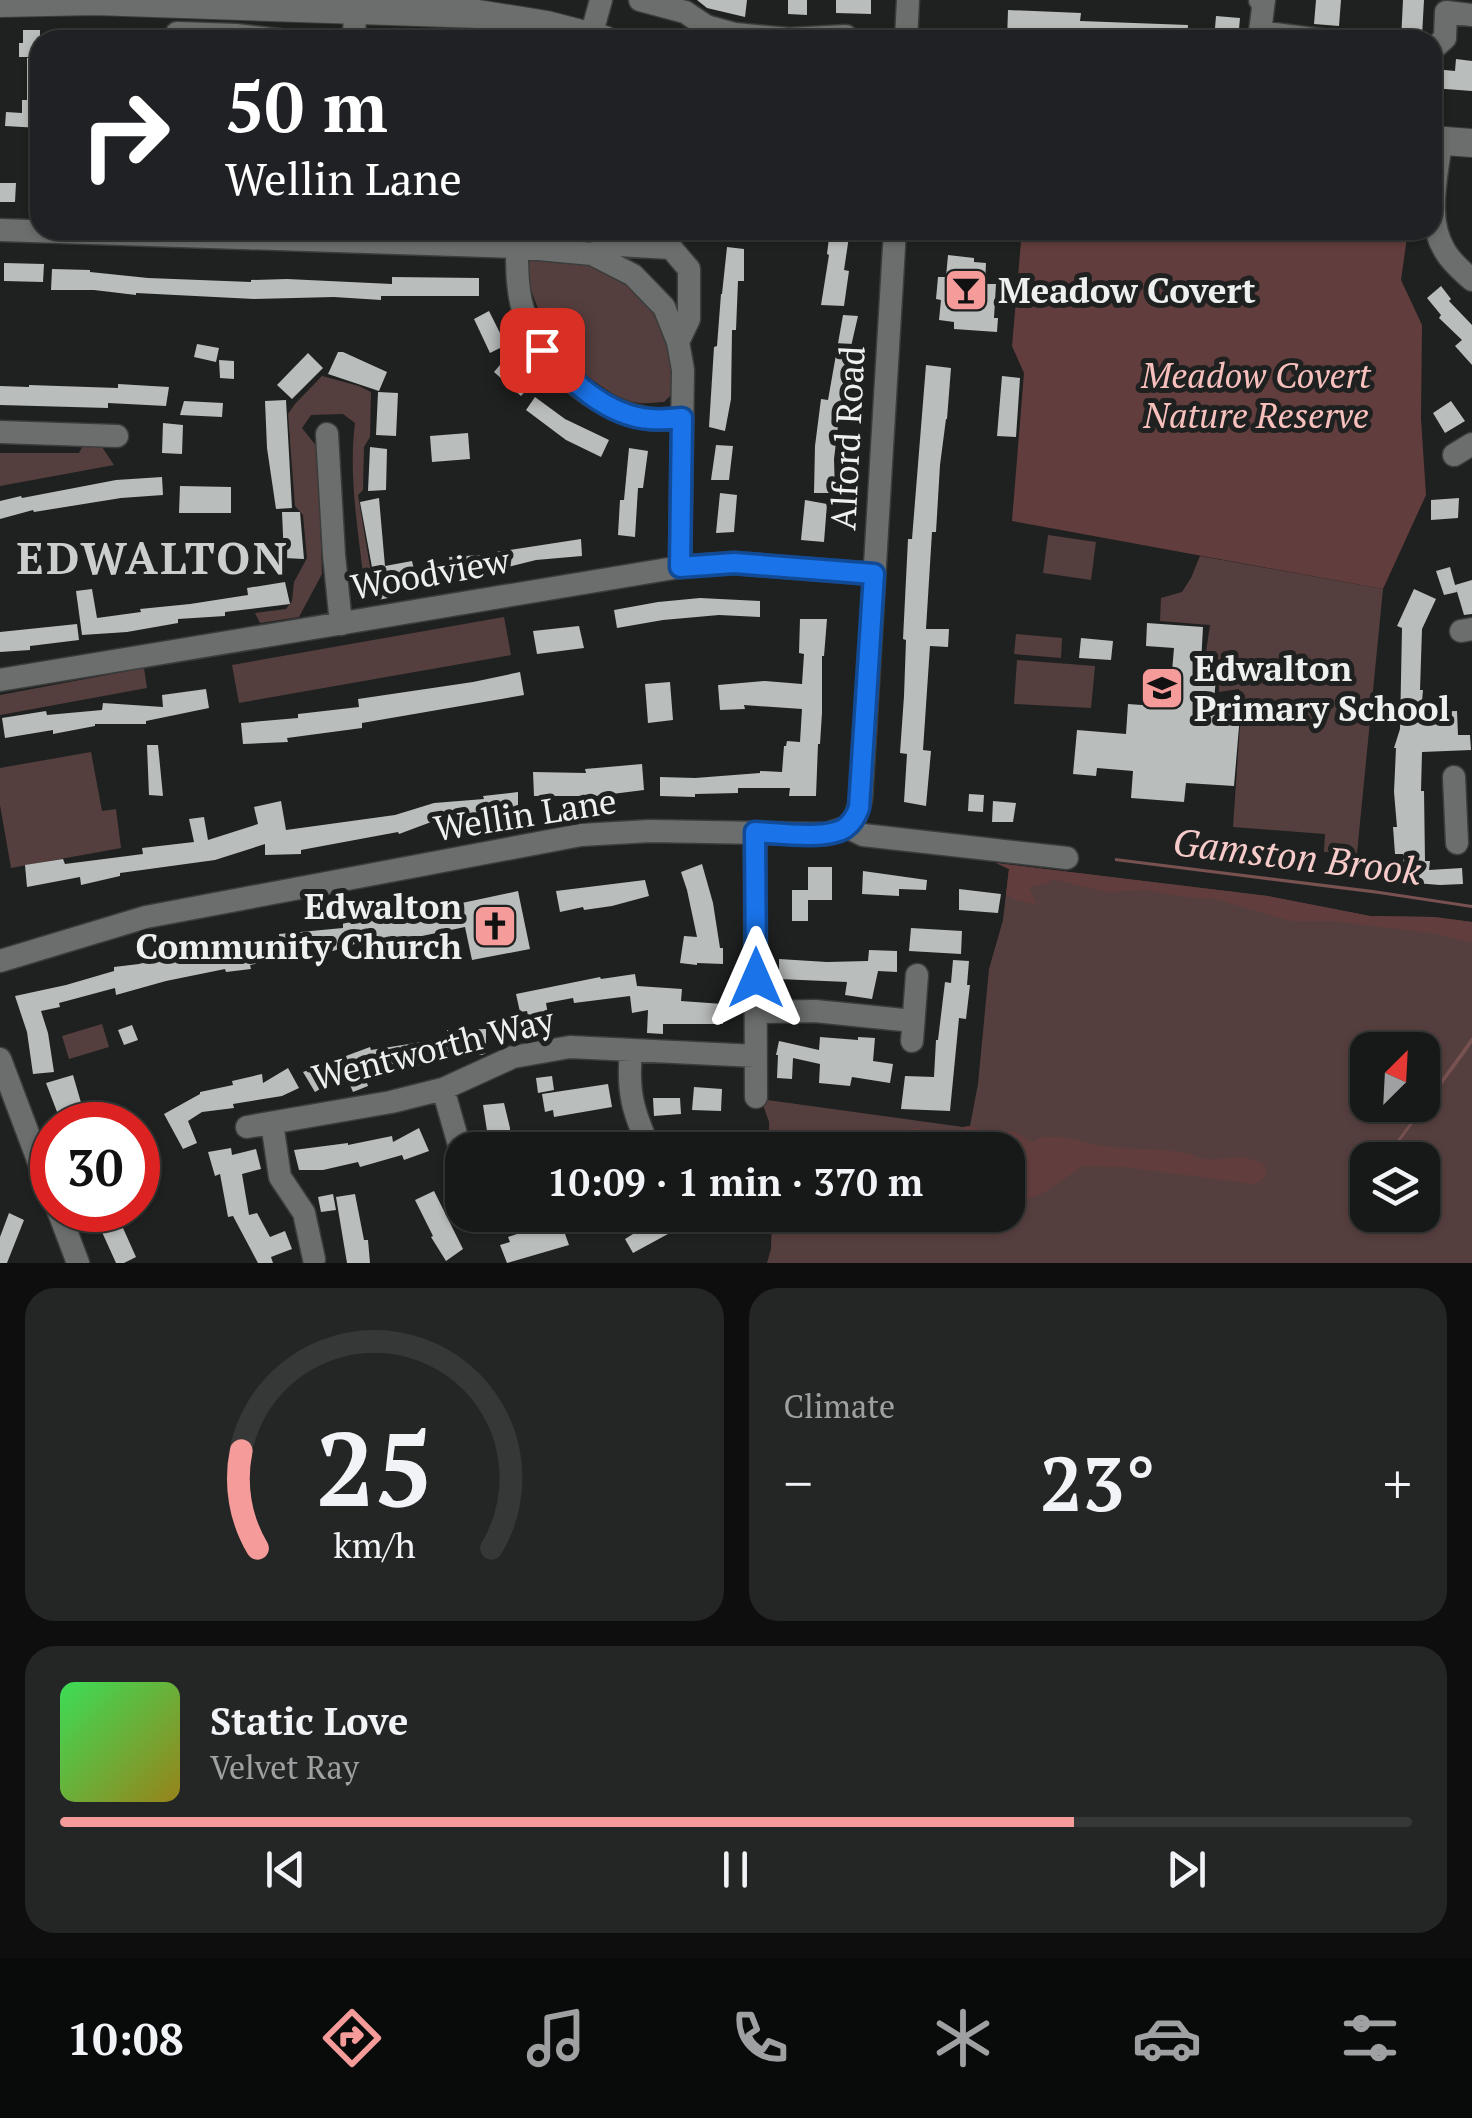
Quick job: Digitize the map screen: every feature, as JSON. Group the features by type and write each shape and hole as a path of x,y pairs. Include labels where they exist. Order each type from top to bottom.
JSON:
{"street":[{"path":"598,30 600,0"},
{"path":"640,0 688,6 706,26 721,30"},
{"path":"906,30 908,0"},
{"path":"1262,30 1270,1"},
{"path":"0,3 355,8 478,14 569,30"},
{"path":"1442,41 1447,6 1472,15"},
{"path":"354,30 355,8"},
{"path":"1442,141 1472,143"},
{"path":"0,230 30,231"},
{"path":"304,240 517,247 592,254 633,275 664,307 678,342 683,370 680,567"},
{"name":"Alford Road","path":"847,827 855,818 860,799 894,240"},
{"path":"1440,240 1445,252 1472,280"},
{"path":"592,254 618,245 670,248 689,269 688,319 678,342"},
{"path":"517,247 524,314 542,350 574,384 608,406 647,420 682,418"},
{"path":"0,432 117,436"},
{"path":"327,434 341,624"},
{"name":"Woodview","path":"0,680 680,567 734,563 874,574"},
{"path":"1454,778 1462,831"},
{"name":"Wellin Lane","path":"0,961 146,917 581,835 650,831 826,834 847,827 863,835 1067,858"},
{"path":"755,832 756,1096"},
{"path":"756,1012 815,1010 913,1031 917,975"},
{"name":"Wentworth Way","path":"247,1127 444,1090 513,1057 570,1047 756,1056"},
{"path":"631,1050 628,1082 642,1132"},
{"path":"0,1059 30,1139"},
{"path":"444,1090 456,1132"},
{"path":"272,1123 280,1177 304,1214 318,1262"},
{"path":"66,1232 77,1263"}],"shaded area":[{"path":"534,256 596,265 624,281 648,303 666,330 672,349 674,392 664,402 640,403 623,398 598,384 571,361 536,304 525,269"},
{"path":"322,376 371,392 370,437 364,447 363,490 358,495 372,579 365,591 354,485 355,423 343,414 311,415 302,428 318,448 322,574 299,617 260,623 255,613 286,609 292,601 294,582 307,558 303,515 295,506 288,414"},
{"path":"86,440 98,441 114,465 0,486 0,453 79,453"},
{"path":"1048,535 1096,542 1091,580 1043,573"},
{"path":"1200,556 1383,589 1357,853 1324,852 1325,834 1233,827 1239,689 1219,692 1218,666 1206,652 1210,625 1160,621 1161,598 1182,592"},
{"path":"504,617 511,655 239,703 232,665"},
{"path":"1016,634 1062,638 1061,658 1014,654"},
{"path":"1017,660 1095,666 1091,708 1014,704"},
{"path":"144,668 147,688 0,715 0,695"},
{"path":"91,752 102,811 116,809 121,848 11,868 0,805 0,768"},
{"name":"Gamston Brook","path":"1115,861 1373,890 1472,908"},
{"path":"996,863 1268,896 1370,916 1472,922 1472,1263 767,1263 772,1232 1025,1232 1025,1132 769,1132 761,1099 970,1126 989,969 1003,920 1009,869"},
{"path":"102,1024 109,1047 69,1059 62,1036"},
{"path":"1472,1037 1472,1043 1440,1087 1440,1081"},
{"path":"1410,1122 1414,1122 1399,1142 1396,1142"}],"green space":[{"name":"Meadow Covert Nature Reserve","path":"1021,240 1407,240 1401,280 1422,325 1421,419 1426,495 1383,589 1012,521 1024,373 1012,346"},
{"path":"996,863 1267,896 1370,916 1472,922 1472,943 1432,933 1331,921 1291,921 1215,899 1146,890 1106,892 1052,879 1029,887 1037,905 1006,895 1009,869"},
{"path":"970,1126 988,1132 966,1132 963,1127"},
{"path":"919,1128 926,1132 892,1131"},
{"path":"1055,1137 1110,1147 1181,1152 1204,1159 1249,1158 1265,1165 1266,1177 1255,1184 1123,1167 1083,1166 1045,1192 1025,1200 1025,1138 1033,1142"}],"building":[{"path":"697,0 747,0 745,17 707,8"},
{"path":"788,0 807,0 807,15 788,14"},
{"path":"836,0 871,0 871,14 836,13"},
{"path":"1316,0 1341,0 1339,26 1314,24"},
{"path":"1403,0 1424,0 1422,30 1402,30"},
{"path":"1008,10 1081,13 1080,21 1188,25 1188,30 1007,30"},
{"path":"1216,16 1240,18 1239,30 1215,30"},
{"path":"23,30 30,30 30,57 19,57 19,43 23,43"},
{"path":"30,58 30,127 5,126 6,112 22,113 22,100 27,100"},
{"path":"1456,59 1472,61 1472,91 1442,89 1442,70 1455,71"},
{"path":"0,183 16,183 15,202 0,202"},
{"path":"829,240 848,240 844,306 821,305"},
{"path":"727,247 744,249 744,281 738,281 736,330 732,330 731,399 725,431 709,427"},
{"name":"Meadow Covert","path":"948,255 986,263 985,284 996,284 997,332 954,329 954,322 939,320 938,277 946,277"},
{"path":"4,263 44,264 43,282 4,281"},
{"path":"52,269 251,282 287,279 392,284 392,277 479,278 479,296 254,299 51,290"},
{"path":"1441,286 1449,301 1472,325 1472,365 1455,346 1462,340 1439,318 1441,315 1427,298"},
{"path":"489,311 506,345 490,353 474,319"},
{"path":"843,315 858,316 847,364 856,365 849,403 841,401 834,459 835,493 814,493 821,399 828,400"},
{"path":"197,344 219,348 216,362 194,357"},
{"path":"338,352 387,372 379,391 328,374"},
{"path":"308,353 323,368 292,399 277,385"},
{"path":"505,359 532,384 521,396 494,372"},
{"path":"219,360 234,361 234,379 220,378"},
{"path":"926,365 951,368 936,532 932,532 926,629 949,629 948,647 930,646 923,750 931,751 926,806 904,802 907,754 900,753 908,539 912,539"},
{"path":"1002,376 1020,378 1016,437 997,436"},
{"path":"118,384 169,387 166,406 0,405 0,386 118,388"},
{"path":"378,392 398,393 396,436 376,435"},
{"path":"535,397 565,419 609,440 601,457 566,440 526,410"},
{"path":"286,400 292,508 276,509 265,401"},
{"path":"184,401 223,403 222,417 180,415"},
{"path":"1451,401 1465,421 1445,433 1433,413"},
{"path":"163,423 183,425 182,454 162,453"},
{"path":"468,433 470,459 432,462 430,436"},
{"path":"716,445 733,446 729,480 711,480"},
{"path":"370,447 387,449 386,490 368,491"},
{"path":"629,448 648,451 643,488 638,488 635,537 618,535"},
{"path":"162,477 163,495 33,510 0,519 0,501 116,480"},
{"path":"180,486 231,487 231,513 179,513"},
{"path":"720,493 737,495 734,532 716,533"},
{"path":"379,498 385,566 412,561 417,583 387,588 388,598 378,600 360,502"},
{"path":"1459,498 1458,518 1431,520 1431,500"},
{"path":"805,500 827,504 824,542 801,540"},
{"path":"282,512 300,512 304,559 284,558"},
{"path":"581,539 582,556 536,560 452,576 449,557 496,554"},
{"path":"1450,567 1457,592 1444,595 1436,571"},
{"path":"1472,580 1472,614 1464,615 1455,585"},
{"path":"285,582 290,604 225,612 225,616 178,619 178,623 127,632 82,635 76,591 92,589 97,618 248,595 247,588"},
{"path":"1414,589 1436,599 1422,629 1421,712 1457,711 1458,735 1470,735 1471,750 1422,752 1425,861 1430,861 1429,870 1462,868 1463,884 1390,881 1390,872 1404,871 1403,854 1395,854 1393,827 1397,827 1394,748 1400,729 1402,628 1397,626"},
{"path":"700,598 760,601 760,617 719,615 617,628 614,610"},
{"path":"800,619 827,619 816,796 789,796 790,788 738,788 738,793 660,796 660,777 782,772 787,741 800,742 802,709 744,705 745,709 720,710 718,685 765,681 802,684"},
{"path":"1147,623 1203,627 1201,664 1217,666 1213,712 1240,715 1234,786 1186,783 1184,802 1131,798 1133,771 1097,768 1096,776 1073,774 1077,730 1126,734 1128,704 1169,707 1174,648 1146,646"},
{"path":"77,624 79,640 0,652 0,632"},
{"path":"579,626 584,648 537,654 533,631"},
{"path":"1081,638 1113,641 1111,660 1079,658"},
{"path":"520,672 524,695 362,723 362,728 287,738 288,742 243,744 241,723 359,707 358,699"},
{"path":"670,682 673,720 648,723 645,684"},
{"path":"206,689 209,708 146,724 95,724 53,734 53,730 5,738 2,718 46,711 47,715 102,710 103,703 163,707 162,695"},
{"path":"147,745 158,745 163,796 149,795"},
{"path":"642,764 644,790 596,796 534,796 533,772 586,773 585,769"},
{"path":"518,792 518,810 442,822 442,818 399,834 301,850 301,854 265,855 265,844 215,860 120,873 81,885 80,877 27,887 25,865 143,854 142,848 194,842 189,819 204,817 208,840 258,824 254,807 281,801 286,830"},
{"path":"969,794 984,795 983,812 968,811"},
{"path":"993,801 1016,803 1013,822 992,822"},
{"path":"702,864 723,948 723,964 680,963 684,936 697,937 681,872"},
{"path":"808,867 832,867 832,900 808,900"},
{"path":"863,871 927,880 926,890 899,889 899,896 862,894"},
{"path":"645,880 649,896 612,906 560,912 556,891"},
{"path":"959,889 1001,894 998,913 959,910"},
{"path":"792,890 808,890 808,921 792,921"},
{"path":"518,891 530,949 472,960 465,927 422,936 387,937 388,941 358,943 333,951 302,952 250,965 251,969 225,969 116,995 115,988 41,1011 54,1072 33,1074 27,1032 15,996 171,955 251,943 250,939 279,938 279,934 343,928 343,923 391,919 390,915 420,908"},
{"path":"911,928 962,931 961,954 909,951"},
{"path":"869,950 897,951 897,972 878,971 872,999 845,995 847,982 779,979 779,959 868,961"},
{"path":"953,960 969,961 970,985 966,1019 959,1018 950,1111 901,1109 905,1076 934,1077 945,982 951,983"},
{"path":"635,974 637,986 682,989 681,1001 723,1004 723,1024 663,1024 663,1034 647,1033 648,1010 632,1013 630,996 546,1003 550,1026 531,1029 527,1011 520,1012 516,994"},
{"path":"132,1025 138,1040 124,1045 118,1030"},
{"path":"486,1029 486,1053 482,1055 436,1054 438,1061 366,1080 368,1086 353,1092 345,1074 315,1092 303,1072 370,1047 371,1050 447,1038 447,1030"},
{"path":"820,1037 875,1038 873,1061 893,1064 890,1083 852,1077 850,1086 819,1083 820,1064 793,1058 792,1079 777,1078 779,1041 819,1050"},
{"path":"288,1068 299,1088 282,1096 233,1104 234,1108 202,1112 188,1121 197,1143 183,1149 164,1114 200,1092 262,1074 263,1083"},
{"path":"73,1075 81,1102 53,1102 46,1083"},
{"path":"552,1076 554,1090 538,1093 536,1078"},
{"path":"608,1084 612,1107 554,1117 553,1110 545,1112 542,1094"},
{"path":"694,1087 722,1089 721,1111 692,1110"},
{"path":"653,1098 680,1098 681,1114 654,1116"},
{"path":"504,1103 510,1132 487,1132 483,1105"},
{"path":"419,1128 429,1151 404,1160 402,1155 360,1167 358,1162 323,1170 299,1170 294,1150 392,1136 393,1142"},
{"path":"231,1148 232,1155 256,1149 261,1169 242,1174 249,1215 257,1213 270,1237 285,1231 292,1249 271,1257 273,1263 258,1263 233,1216 228,1217 220,1174 215,1176 208,1152"},
{"path":"434,1191 445,1213 445,1232 454,1232 463,1249 446,1261 415,1200"},
{"path":"333,1194 336,1210 321,1212 318,1197"},
{"path":"355,1194 370,1263 347,1263 336,1197"},
{"path":"9,1213 24,1220 7,1263 0,1263 0,1237"},
{"path":"102,1232 125,1232 136,1257 116,1263"},
{"path":"523,1232 564,1232 569,1245 507,1263 500,1245 510,1242 508,1237"},
{"path":"672,1232 633,1253 625,1239 633,1234"}],"place":[{"name":"Meadow Covert","path":"966,290"},
{"name":"Edwalton Primary School","path":"1162,688"},
{"name":"Edwalton Community Church","path":"495,926"}],"district":[{"name":"EDWALTON","path":"153,557"}],"route":[{"path":"542,350 574,384 608,406 647,420 682,418 680,567 734,563 874,574 859,808 847,827 826,834 755,832 756,978"}]}
